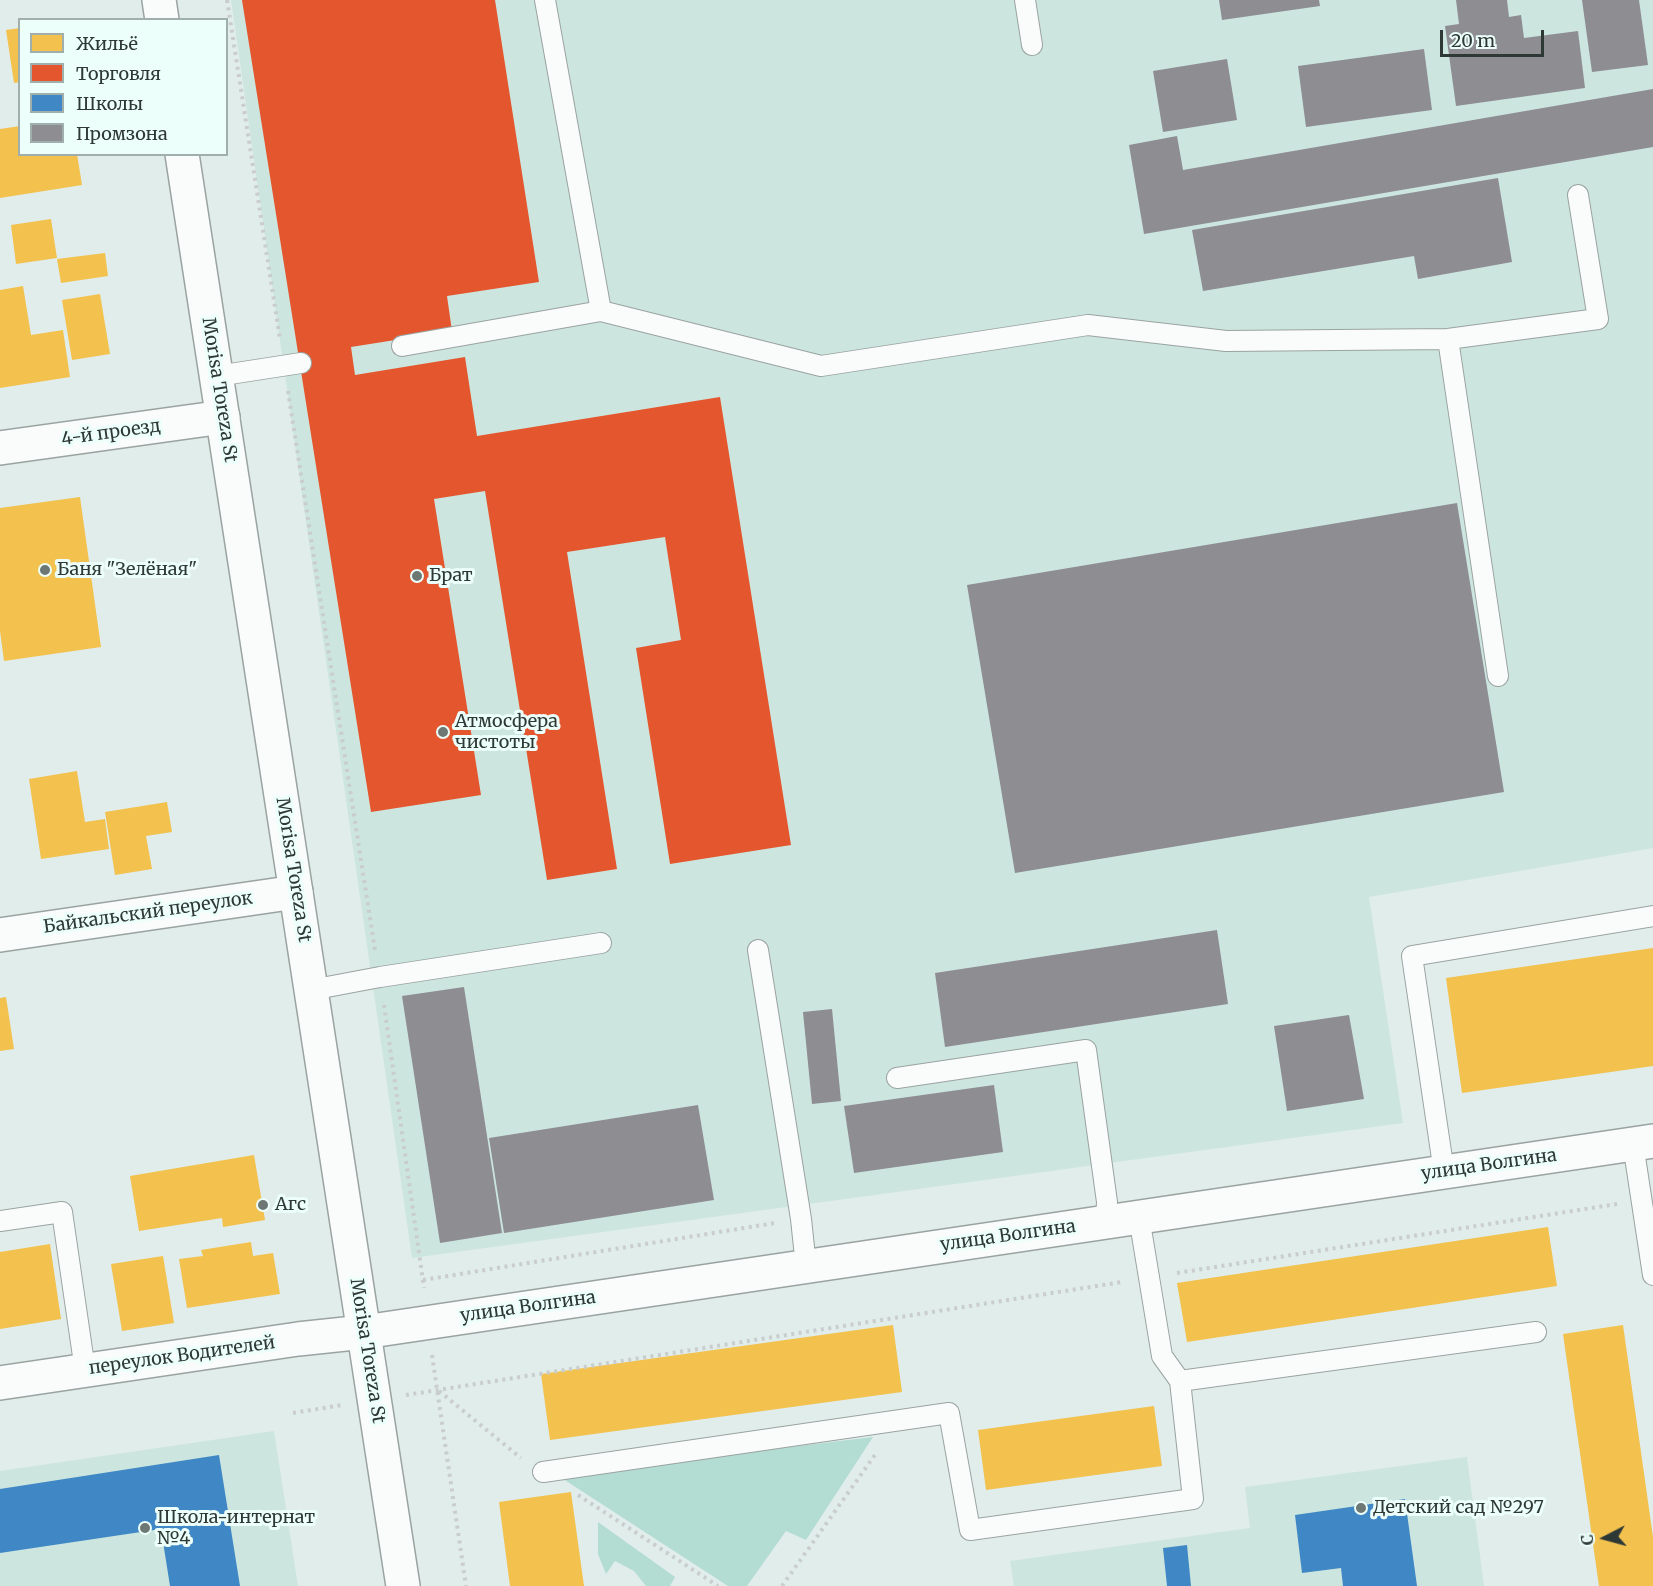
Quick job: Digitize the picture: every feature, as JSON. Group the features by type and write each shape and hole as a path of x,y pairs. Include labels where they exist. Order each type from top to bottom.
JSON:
{"street":[{"path":"159,0 162,18"},
{"name":"Morisa Toreza St","path":"182,156 403,1586"},
{"name":"4-й проезд","path":"0,448 223,417"},
{"name":"Байкальский переулок","path":"0,935 296,892"},
{"name":"улица Волгина","path":"364,1332 1643,1142"},
{"name":"переулок Водителей","path":"0,1383 364,1332"}],"lane":[{"path":"545,0 601,311"},
{"path":"1025,0 1032,45"},
{"path":"402,346 601,311 821,366 1088,325 1226,341 1448,339 1598,319 1578,195"},
{"path":"1448,339 1498,676"},
{"path":"217,376 293,364"},
{"path":"1443,1172 1412,956 1653,916"},
{"path":"311,990 601,943"},
{"path":"758,950 801,1219 806,1266"},
{"path":"897,1078 1086,1050 1107,1202 1106,1222"},
{"path":"1643,1142 1642,1200 1653,1275"},
{"path":"0,1221 63,1212 86,1370"},
{"path":"543,1472 949,1413 970,1530 1193,1499 1180,1381 1161,1356 1139,1217"},
{"path":"1180,1381 1536,1332"}],"path":[{"path":"227,0 293,364 466,1586"},
{"path":"293,1413 1642,1200"},
{"path":"782,1586 898,1422"}],"shaded area":[{"path":"231,0 1653,0 1653,848 1369,897 1403,1123 412,1258"},
{"name":"Школа-интернат №4","path":"274,1431 298,1586 0,1586 0,1471"},
{"name":"Детский сад №297","path":"1467,1457 1484,1586 1014,1586 1010,1561 1250,1528 1245,1487"}],"green space":[{"path":"873,1437 806,1540 786,1531 747,1586 728,1586 557,1475"},
{"path":"598,1522 675,1577 670,1586 646,1586 634,1571 615,1561 606,1574 598,1554"}],"building: Жильё":[{"path":"18,28 18,82 14,83 6,30"},
{"path":"18,126 18,156 77,156 82,185 0,198 0,129"},
{"path":"51,219 57,258 16,264 11,225"},
{"path":"105,253 108,276 61,283 57,259"},
{"path":"23,286 31,335 63,330 70,377 0,388 0,290"},
{"path":"100,294 110,354 72,360 62,300"},
{"name":"Баня \"Зелёная\"","path":"80,497 101,647 4,661 0,631 0,508"},
{"path":"77,771 85,822 105,819 109,849 41,859 29,779"},
{"path":"167,802 172,832 146,836 152,869 115,875 105,812"},
{"path":"1653,948 1653,1066 1462,1093 1446,978"},
{"path":"6,997 14,1049 0,1051 0,998"},
{"path":"254,1155 265,1220 223,1227 222,1218 139,1231 130,1176"},
{"path":"1548,1227 1557,1286 1187,1342 1177,1283"},
{"path":"251,1242 253,1256 273,1253 280,1294 187,1308 179,1259 203,1256 201,1250"},
{"path":"50,1244 61,1319 0,1329 0,1252"},
{"path":"163,1256 174,1323 122,1331 111,1264"},
{"path":"893,1325 902,1392 550,1440 541,1374"},
{"path":"1623,1325 1653,1537 1653,1586 1599,1586 1563,1334"},
{"path":"1154,1406 1162,1466 986,1490 978,1430"},
{"path":"571,1492 584,1586 510,1586 499,1502"}],"building: Торговля":[{"path":"242,0 495,0 539,282 447,296 452,331 351,347 355,375 465,357 477,436 720,397 791,845 670,864 636,648 681,640 665,537 567,552 617,869 547,880 485,491 434,499 481,795 371,812"}],"building: Школы":[{"path":"219,1455 240,1586 170,1586 161,1529 0,1553 0,1489"},
{"path":"1405,1499 1417,1586 1343,1586 1341,1568 1302,1573 1295,1515"},
{"path":"1187,1545 1191,1586 1167,1586 1163,1548"}],"building: Промзона":[{"path":"1219,0 1319,0 1320,6 1222,20"},
{"path":"1456,0 1507,0 1509,17 1521,15 1524,38 1578,31 1585,88 1456,106 1445,26 1459,24"},
{"path":"1582,0 1639,0 1648,65 1592,72"},
{"path":"1424,49 1432,110 1306,127 1298,66"},
{"path":"1227,59 1237,120 1163,132 1153,71"},
{"path":"1653,89 1653,147 1144,234 1129,145 1177,136 1183,170"},
{"path":"1498,178 1512,262 1418,279 1414,256 1203,291 1192,230"},
{"path":"1457,503 1504,792 1015,873 967,585"},
{"path":"1217,930 1228,1004 945,1047 935,973"},
{"path":"464,987 502,1233 440,1243 402,996"},
{"path":"832,1009 841,1101 812,1104 803,1012"},
{"path":"1349,1015 1364,1099 1287,1111 1274,1026"},
{"path":"994,1085 1003,1152 854,1173 844,1106"},
{"path":"698,1105 714,1200 504,1233 489,1138"}],"place":[{"name":"Баня \"Зелёная\"","path":"45,570"},
{"name":"Брат","path":"417,576"},
{"name":"Атмосфера чистоты","path":"443,732"},
{"name":"Агс","path":"263,1205"},
{"name":"Детский сад №297","path":"1361,1508"},
{"name":"Школа-интернат №4","path":"145,1528"}]}
